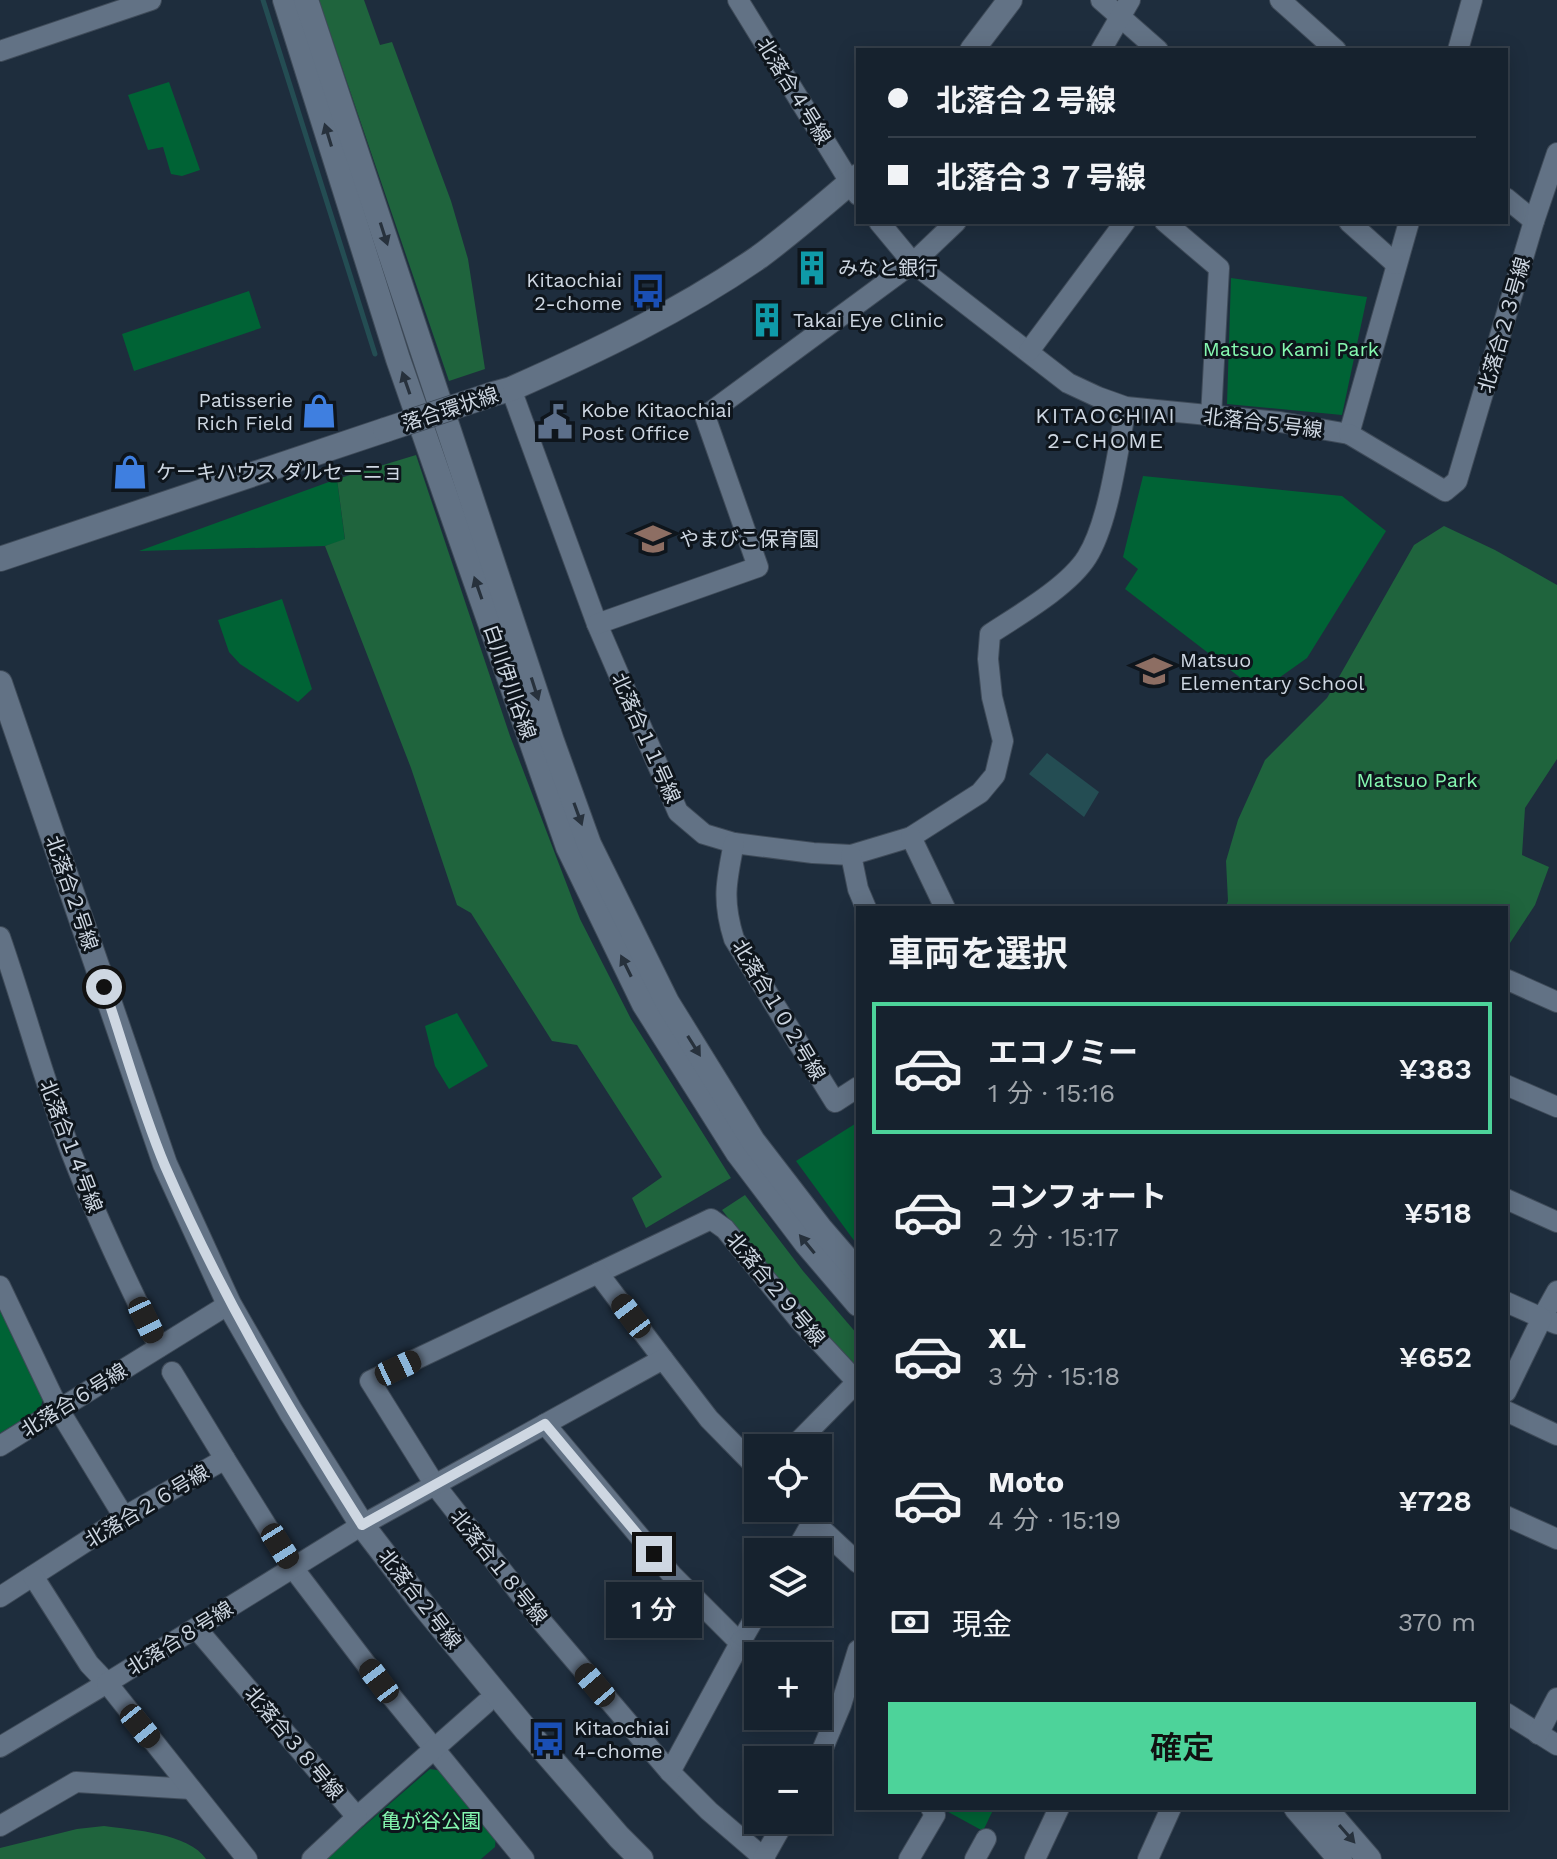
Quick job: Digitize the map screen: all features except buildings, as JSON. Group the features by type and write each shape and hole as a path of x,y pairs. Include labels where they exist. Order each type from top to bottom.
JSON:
{"street":[{"path":"0,51 151,0"},
{"name":"白川伊川谷線","path":"285,0 398,359 568,847 644,1004 738,1153 806,1243 856,1302"},
{"name":"白川伊川谷線","path":"306,0 589,844 667,1002 753,1141 856,1270"},
{"name":"北落合４号線","path":"738,0 855,185"},
{"path":"974,48 1010,0"},
{"path":"1101,0 1126,8 1156,48"},
{"path":"1280,0 1334,48"},
{"path":"1458,48 1470,1"},
{"path":"1102,48 1126,8"},
{"name":"北落合２３号線","path":"1349,434 1445,491 1457,481 1557,153"},
{"name":"落合環状線","path":"0,559 502,391 616,341 695,299 760,256 855,185"},
{"path":"1508,200 1534,221"},
{"name":"北落合５号線","path":"881,224 913,263 1068,383 1126,407 1280,422 1349,434 1408,224"},
{"path":"597,624 758,567 705,416 913,263 954,224"},
{"path":"1029,351 1124,224"},
{"path":"1167,224 1219,268 1211,417"},
{"path":"1351,224 1396,264"},
{"name":"北落合１１号線","path":"502,391 678,812 704,834 734,843 851,855 911,837 980,793 995,775 1003,741 992,697 988,659 990,634 1057,588 1087,558 1108,499 1126,407"},
{"name":"北落合２号線","path":"0,683 165,1164 229,1304 291,1412 362,1525 527,1731 641,1859"},
{"path":"911,837 944,906"},
{"name":"北落合１０２号線","path":"734,843 726,878 725,911 734,939 835,1102 856,1088"},
{"path":"851,855 865,906"},
{"name":"北落合１４号線","path":"2,949 71,1151 106,1237 159,1347"},
{"path":"1508,980 1557,1002"},
{"path":"1508,1086 1557,1107"},
{"path":"1508,1200 1557,1222"},
{"name":"北落合２９号線","path":"598,1273 711,1219 725,1229 800,1321 856,1380"},
{"path":"598,1273 709,1419 744,1455"},
{"name":"北落合１８号線","path":"598,1273 370,1381 435,1485 526,1602 670,1772 764,1859"},
{"path":"0,1286 59,1410 124,1517"},
{"path":"1508,1389 1550,1321 1557,1291"},
{"path":"1508,1303 1550,1321"},
{"name":"北落合６号線","path":"0,1446 229,1304"},
{"name":"北落合８号線","path":"247,1859 107,1683 362,1525 663,1359"},
{"path":"172,1372 225,1459"},
{"path":"806,1434 856,1384"},
{"path":"1508,1412 1557,1435"},
{"path":"545,1424 672,1575 740,1643"},
{"name":"北落合２６号線","path":"0,1597 124,1517 225,1459 293,1568 433,1748 511,1855"},
{"path":"1508,1517 1557,1539"},
{"path":"814,1522 856,1561"},
{"path":"0,1747 107,1683 89,1664 33,1576"},
{"path":"670,1772 750,1626"},
{"name":"北落合３８号線","path":"196,1628 357,1817 486,1703"},
{"path":"827,1746 850,1710 856,1665"},
{"path":"1538,1734 1557,1698"},
{"path":"1508,1714 1557,1745"},
{"path":"0,1826 76,1782 191,1789"},
{"path":"909,1859 935,1815 932,1810"},
{"path":"1035,1859 1058,1810"},
{"path":"1148,1859 1170,1810"},
{"path":"1298,1810 1340,1859"},
{"path":"1327,1810 1369,1859"},
{"path":"312,1859 357,1817"},
{"path":"764,1859 777,1834"},
{"path":"975,1859 986,1839"}],"green space":[{"path":"319,0 364,0 380,45 392,42 451,201 468,259 485,369 449,381"},
{"path":"169,82 200,170 182,176 171,174 163,147 148,150 128,95"},
{"name":"Matsuo Kami Park","path":"1231,278 1367,297 1342,415 1227,404"},
{"path":"249,291 261,328 134,371 122,334"},
{"path":"416,455 510,736 580,919 631,1019 731,1178 646,1228 632,1198 662,1177 577,1045 552,1041 471,913 457,905 411,768 325,546 345,539 337,479"},
{"path":"1143,476 1342,496 1386,531 1307,658 1259,692 1125,589 1138,569 1123,557"},
{"path":"337,479 345,540 325,546 139,551"},
{"name":"Matsuo Park","path":"1444,526 1557,585 1557,759 1525,808 1522,855 1549,867 1535,905 1508,946 1508,906 1226,906 1226,861 1238,820 1265,760 1327,698 1414,545"},
{"path":"282,599 312,689 298,702 240,664 229,652 218,620"},
{"path":"457,1013 488,1066 449,1089 435,1066 425,1026"},
{"path":"856,1123 856,1243 796,1161"},
{"path":"745,1195 803,1271 856,1333 856,1369 783,1288 722,1210"},
{"path":"0,1309 44,1396 40,1409 0,1433"},
{"name":"亀が谷公園","path":"430,1769 444,1771 496,1836 495,1847 481,1859 326,1859"},
{"path":"945,1810 993,1810 983,1831"},
{"path":"104,1826 174,1838 198,1850 206,1859 0,1859 0,1848 77,1829"}],"shaded area":[{"path":"1047,753 1099,792 1084,817 1029,774"}],"waterway":[{"path":"263,0 375,354"}],"place":[{"name":"みなと銀行","path":"812,268"},
{"name":"Kitaochiai 2-chome","path":"648,291"},
{"name":"Takai Eye Clinic","path":"767,320"},
{"name":"Patisserie Rich Field","path":"319,411"},
{"name":"Kobe Kitaochiai Post Office","path":"555,422"},
{"name":"ケーキハウス ダルセーニョ","path":"130,472"},
{"name":"やまびこ保育園","path":"653,539"},
{"name":"Matsuo Elementary School","path":"1154,671"},
{"name":"Kitaochiai 4-chome","path":"548,1739"}],"district":[{"name":"KITAOCHIAI 2-CHOME","path":"1106,428"}],"route":[{"path":"104,987 165,1164 229,1304 291,1412 362,1525 545,1424 654,1554"}]}
